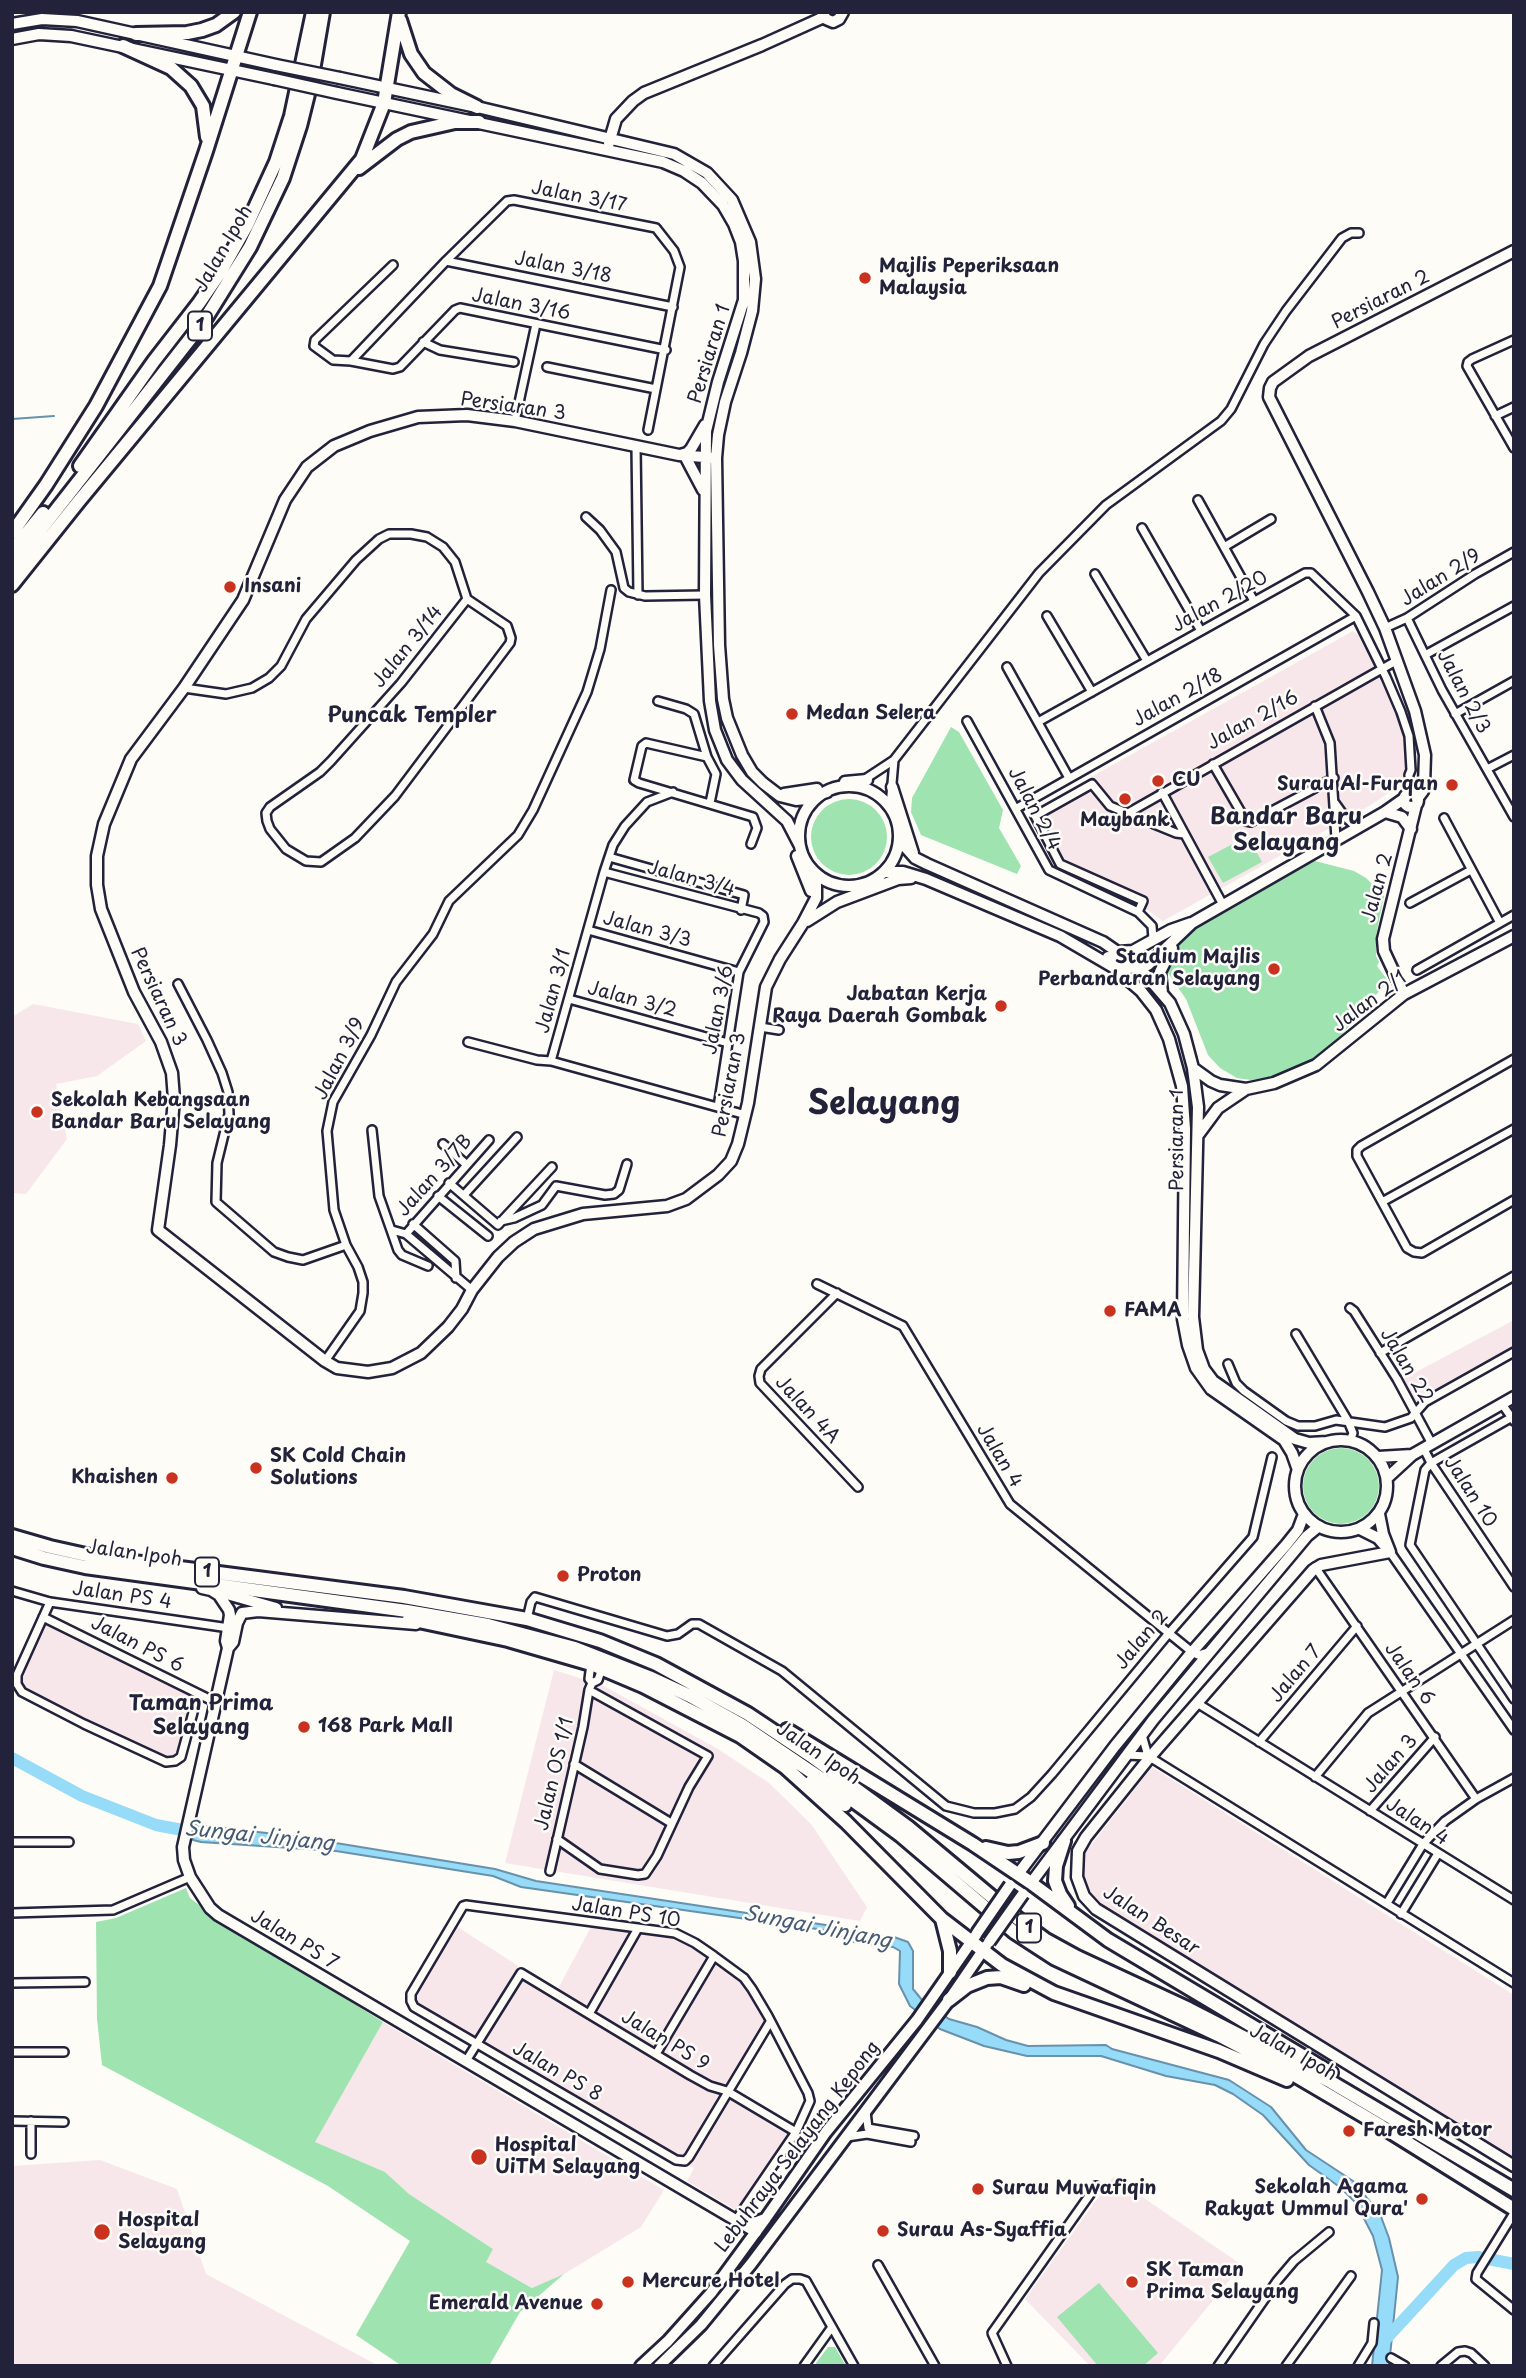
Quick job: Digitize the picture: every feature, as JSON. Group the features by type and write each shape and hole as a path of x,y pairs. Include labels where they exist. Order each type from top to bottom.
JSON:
{"highway":[{"path":"136,34 202,30 216,25 234,12"},
{"path":"12,533 96,406 160,286 250,12"},
{"name":"Jalan Ipoh","path":"12,551 97,443 154,361 199,303 247,225 276,162 291,116 313,12"},
{"name":"Jalan Ipoh","path":"12,570 204,321 250,247 283,178 300,126 312,82 323,12"},
{"path":"12,585 362,159 384,103 399,14"},
{"path":"399,14 411,54 424,73 451,93 477,107"},
{"path":"122,46 171,68 191,86 205,115 206,151"},
{"path":"353,172 397,139 411,132 455,122 479,122"},
{"name":"Jalan Ipoh","path":"12,1536 95,1557 450,1604 527,1619 600,1641 656,1664 748,1714 811,1756 908,1827 1046,1940 1278,2054 1434,2141 1514,2190"},
{"name":"Jalan Ipoh","path":"12,1548 69,1564 480,1623 552,1641 625,1666 690,1696 742,1725 844,1794 900,1835 1027,1941 1054,1958 1218,2035 1340,2101 1514,2211"},
{"path":"373,1606 390,1616 508,1640 596,1666 673,1700 739,1735 873,1824 976,1901"},
{"path":"656,1664 716,1691 775,1723 973,1843 1018,1874 1027,1888 1077,1916 1108,1940 1335,2076 1434,2141"},
{"path":"739,1735 785,1767 820,1798 943,1919 986,1946 1002,1965 1054,1993"},
{"path":"1064,1841 1056,1866 1055,1881 1064,1902 1077,1916"},
{"path":"973,1843 1008,1853 1031,1849 1043,1843"},
{"path":"943,1919 950,1951 950,1972"},
{"path":"949,2000 974,1982 992,1977 1054,1993 1197,2043 1266,2071 1320,2097 1443,2164"}],"main road":[{"name":"Lebuhraya Selayang Kepong","path":"641,2366 668,2341 711,2293 838,2115 917,2020 1018,1874"},
{"name":"Lebuhraya Selayang Kepong","path":"659,2366 701,2325 760,2253 949,2000 1027,1888"},
{"path":"738,2222 757,2222 766,2218"},
{"path":"756,2232 761,2240 760,2253"}],"street":[{"path":"51,12 99,25"},
{"path":"579,132 597,131 616,119 633,101 662,84 762,45 823,15 829,21 836,21 843,12"},
{"path":"12,23 42,19 99,25"},
{"name":"Persiaran 1","path":"99,25 235,57 477,107 674,154 707,173 732,200 750,242 755,279 752,311 710,458 704,494 708,681 715,730 727,760 742,780 778,811 800,846"},
{"name":"Persiaran 1","path":"12,38 51,34 122,46 663,162 702,183 723,205 734,224 744,261 744,300 708,422 723,699 727,718 742,755 752,772 780,796"},
{"path":"607,150 616,119"},
{"name":"Jalan 3/17","path":"351,361 507,201 514,200 656,228 674,251 680,267 648,430"},
{"path":"780,796 796,800 806,799 853,787 894,760 1039,573 1106,505 1226,415 1264,344 1286,311 1342,238 1351,233 1359,233"},
{"name":"Persiaran 2","path":"1385,628 1269,397 1269,388 1273,382 1309,356 1514,251"},
{"name":"Jalan 3/18","path":"446,261 673,307"},
{"path":"351,361 333,360 313,343 393,265"},
{"name":"Jalan 3/16","path":"351,361 393,369 400,367 460,308 666,349"},
{"path":"515,421 536,324"},
{"path":"1514,340 1472,359 1467,366 1514,448"},
{"path":"423,342 440,349 514,362"},
{"path":"547,366 656,389"},
{"path":"1495,416 1514,407"},
{"name":"Persiaran 3","path":"710,458 682,455 515,421 467,415 418,418 370,431 334,446 307,467 285,500 243,600 184,688 131,760 104,824 97,856 97,885 101,909 134,992 161,1042 172,1073 174,1099 170,1145 158,1230 325,1362 337,1368 368,1372 392,1368 421,1353 439,1336 463,1309 472,1290 498,1257 534,1228 583,1214 667,1206 685,1199 718,1175 731,1161 746,1115 762,1001 770,977 808,914 855,886"},
{"path":"704,494 682,455 691,449 708,422"},
{"path":"636,446 638,595"},
{"path":"1198,500 1254,601"},
{"path":"586,517 600,530 616,552 624,588 629,592 638,595 705,595"},
{"path":"1224,547 1271,519"},
{"path":"1142,528 1201,631"},
{"name":"Jalan 3/14","path":"184,688 226,694 252,688 269,678 281,666 306,619 368,547 389,534 427,537 443,547 455,562 467,599 507,626 510,643 395,796 355,838 321,862 306,861 286,849 271,829 266,813 275,802 320,772 331,761 400,684 467,599"},
{"name":"Jalan 2/9","path":"1385,628 1407,618 1514,552"},
{"name":"Jalan 2/20","path":"1038,722 1305,573 1311,573 1356,616 1401,712 1409,736 1409,775"},
{"path":"1095,574 1147,661"},
{"name":"Jalan 3/9","path":"325,1362 362,1304 363,1282 334,1210 327,1131 330,1111 396,982 433,933 449,901 518,835 533,810 587,692 600,649 611,590"},
{"path":"1425,655 1514,606"},
{"path":"1047,616 1092,692"},
{"name":"Jalan 2/18","path":"1018,812 1069,778 1356,616"},
{"name":"Jalan 2/3","path":"1407,618 1455,714 1514,817"},
{"path":"1060,936 1085,944 1124,966 1148,965 1192,923 1423,792 1425,750 1415,711 1385,628"},
{"name":"Jalan 2/16","path":"1128,813 1396,662"},
{"path":"1007,667 1069,778"},
{"path":"1455,714 1514,681"},
{"path":"658,701 691,710 694,714 706,757 716,774 710,803"},
{"path":"1315,706 1330,743 1336,839"},
{"name":"Jalan 2/4","path":"967,721 1049,870 1138,912 1153,931 1153,939"},
{"path":"706,757 649,743 643,744 634,780 753,817 757,828 751,844"},
{"path":"1487,769 1514,755"},
{"path":"890,807 894,760"},
{"path":"1213,764 1246,821 1251,822 1334,778"},
{"path":"780,796 841,782 867,780"},
{"path":"1138,912 1143,901 1060,864 1035,818 1036,815 1092,784 1110,806 1184,834"},
{"path":"810,867 830,883 855,886 885,872 896,855 899,828 890,807 873,793 853,787"},
{"path":"892,787 915,858"},
{"name":"Jalan 3/1","path":"673,792 647,802 625,826 613,845 551,1061 746,1115"},
{"path":"808,914 817,891 800,846 802,821 808,809 827,792"},
{"path":"1162,792 1223,904"},
{"name":"Jalan 2","path":"1404,994 1384,951 1383,939 1411,829 1410,801"},
{"path":"1335,802 1357,828"},
{"path":"778,811 811,888 808,914"},
{"path":"1385,812 1402,817 1411,829"},
{"path":"1444,818 1500,923"},
{"name":"Persiaran 1","path":"899,840 915,858 1103,942 1139,967 1170,1003 1194,1068 1198,1107 1193,1317 1197,1350 1204,1369 1213,1381 1295,1438 1309,1443 1327,1443"},
{"path":"609,857 744,895 741,909"},
{"path":"1410,903 1471,870"},
{"name":"Jalan 3/4","path":"604,872 759,913 764,922"},
{"name":"Persiaran 1","path":"885,872 919,877 1060,936 1113,967 1141,991 1156,1010 1177,1068 1182,1095 1185,1129 1183,1319 1188,1345 1196,1368 1211,1389 1284,1440 1298,1470"},
{"path":"808,914 898,879 919,877"},
{"path":"1417,970 1514,915"},
{"name":"Jalan 3/6","path":"718,1107 739,972 764,922"},
{"path":"1118,952 1133,951 1181,925 1192,923"},
{"path":"1162,993 1161,968 1169,952 1192,923"},
{"name":"Jalan 3/3","path":"588,930 739,972"},
{"name":"Jalan 2/1","path":"1194,1068 1220,1085 1245,1089 1296,1076 1316,1065 1404,994 1514,936"},
{"path":"178,984 212,1051 228,1092 229,1114 217,1163 216,1202 274,1252 288,1258 303,1259 346,1245"},
{"name":"Jalan 3/2","path":"569,999 728,1043"},
{"path":"1165,1031 1180,1025"},
{"path":"760,1027 779,1030"},
{"path":"468,1042 537,1060 551,1061"},
{"path":"1514,1059 1357,1150 1357,1156 1407,1248 1414,1252 1422,1253 1514,1200"},
{"name":"Jalan 2/1","path":"1197,1135 1218,1108 1245,1089"},
{"path":"1382,1202 1514,1129"},
{"path":"372,1130 379,1196 398,1250 402,1255 428,1266"},
{"path":"464,1195 517,1137"},
{"name":"Jalan 3/7B","path":"405,1234 489,1140"},
{"path":"443,1144 467,1165"},
{"path":"501,1221 542,1205 556,1185 605,1195 614,1194 619,1189 627,1164"},
{"path":"449,1184 498,1225 552,1167"},
{"path":"438,1196 488,1237"},
{"path":"413,1224 456,1261 456,1278"},
{"path":"392,1230 405,1234 472,1290"},
{"path":"1380,1353 1514,1276"},
{"name":"Jalan 4","path":"817,1284 903,1326 1010,1504 1192,1652"},
{"name":"Jalan 4A","path":"837,1293 761,1369 759,1376 760,1382 858,1487"},
{"name":"Jalan 22","path":"1350,1308 1416,1412 1428,1446"},
{"path":"1296,1334 1348,1421 1353,1433 1350,1441"},
{"path":"1228,1364 1236,1383 1244,1391 1286,1421 1298,1426 1315,1426 1336,1420 1385,1427 1411,1418 1425,1402 1514,1352"},
{"path":"1387,1478 1412,1455 1514,1397"},
{"path":"1502,1404 1513,1418 1431,1463 1423,1474 1410,1545 1514,1699"},
{"path":"1338,1440 1361,1444 1378,1457 1387,1478 1385,1503 1379,1514 1360,1529 1339,1533 1318,1527 1304,1514 1297,1500 1295,1485 1298,1470 1304,1458 1327,1443 1338,1440"},
{"name":"Jalan 10","path":"1428,1446 1431,1463 1514,1587"},
{"path":"1378,1457 1412,1455"},
{"name":"Jalan 2","path":"527,1619 531,1602 535,1598 667,1636 678,1634 692,1624 699,1624 782,1671 946,1806 974,1813 1015,1809 1031,1797 1253,1537 1272,1457"},
{"path":"1018,1874 1115,1746 1298,1530 1304,1514"},
{"path":"1379,1514 1390,1552"},
{"path":"1027,1888 1126,1755 1208,1653 1307,1536 1318,1527"},
{"path":"1360,1529 1378,1538 1390,1552 1514,1730"},
{"path":"1315,1567 1390,1552"},
{"name":"Jalan 6","path":"1315,1567 1476,1799"},
{"name":"Jalan Besar","path":"1315,1567 1149,1756 1086,1838 1078,1852 1077,1877 1084,1896 1096,1909 1514,2166"},
{"path":"113,1571 143,1580 247,1598 293,1613"},
{"name":"Jalan PS 7","path":"211,1590 219,1595 229,1610 226,1641 228,1648 184,1840 184,1860 190,1877 210,1908 756,2232"},
{"name":"Jalan PS 4","path":"12,1591 50,1602 229,1628"},
{"path":"50,1602 17,1675 17,1684 22,1692 166,1762 181,1757 198,1694"},
{"path":"228,1648 233,1642 238,1618 242,1613 258,1611 453,1628"},
{"name":"Jalan PS 6","path":"43,1617 215,1702"},
{"path":"1315,1777 1368,1713 1514,1620"},
{"name":"Jalan 7","path":"1259,1742 1357,1626"},
{"path":"1192,1652 1201,1655 1208,1653"},
{"name":"Jalan OS 1/1","path":"590,1687 598,1680 596,1666"},
{"name":"Jalan OS 1/1","path":"550,1871 590,1687 589,1679 596,1666"},
{"path":"557,1839 600,1869 645,1874 657,1856 671,1823 708,1756 590,1687"},
{"name":"Jalan 4","path":"1197,1703 1437,1855 1514,1900"},
{"path":"1142,1735 1149,1756"},
{"name":"Jalan 3","path":"1370,1811 1435,1737"},
{"path":"1126,1755 1149,1756 1514,1983"},
{"path":"574,1764 671,1823"},
{"path":"1387,1903 1423,1844 1445,1821 1514,1777"},
{"path":"12,1842 69,1842"},
{"path":"1401,1914 1437,1855"},
{"path":"177,1882 184,1860"},
{"path":"12,1913 113,1910 190,1877"},
{"path":"177,1882 197,1889"},
{"name":"Jalan PS 10","path":"411,2001 411,1994 463,1906 681,1935 714,1956 744,1978 770,2022 810,2101 796,2132 738,2222"},
{"path":"589,2014 637,1930"},
{"path":"656,2054 714,1956"},
{"name":"Jalan PS 9","path":"476,2043 521,1973 710,2086 727,2091 796,2132"},
{"path":"12,1983 85,1982"},
{"name":"Jalan PS 8","path":"411,2001 414,2007 676,2160 685,2161 689,2157 727,2091"},
{"path":"727,2091 770,2022"},
{"path":"466,2061 476,2043"},
{"path":"12,2052 64,2052"},
{"path":"867,2108 868,2128 912,2139"},
{"path":"12,2121 64,2122"},
{"path":"31,2121 31,2154"},
{"path":"847,2137 867,2134 899,2136"},
{"path":"1007,2366 992,2333 1096,2186"},
{"path":"1514,2211 1477,2273 1479,2282 1514,2310"},
{"path":"738,2222 743,2232 744,2248"},
{"path":"1218,2366 1277,2281 1294,2261 1329,2232"},
{"path":"877,2265 934,2366"},
{"path":"1286,2366 1351,2276"},
{"path":"713,2366 792,2279 806,2281 854,2366"},
{"path":"1358,2366 1373,2343 1374,2323"},
{"path":"804,2366 832,2327"},
{"path":"1441,2366 1458,2352 1465,2351 1485,2366"},
{"path":"1391,2358 1405,2366"}],"shaded area":[{"path":"1353,631 1358,635 1373,663 1393,677 1413,727 1417,774 1369,806 1163,921 1143,907 1057,869 1028,817 1030,811"},
{"name":"Sekolah Kebangsaan Bandar Baru Selayang","path":"33,1004 138,1024 146,1041 97,1076 56,1084 67,1139 26,1194 12,1193 12,1017"},
{"path":"1514,1320 1514,1347 1415,1404 1401,1380"},
{"path":"45,1621 193,1695 178,1755 167,1758 22,1687 19,1675"},
{"path":"554,1670 602,1685 718,1749 769,1783 811,1824 867,1907 860,1921 505,1863"},
{"path":"1152,1767 1514,1995 1514,2158 1183,1956 1101,1904 1088,1890 1082,1868 1085,1853"},
{"path":"592,1925 681,1938 741,1979 768,2022 723,2092 792,2133 739,2212 687,2181 694,2168 417,2005 414,2000 414,1994 456,1926 517,1965 519,1972 554,1996"},
{"name":"Hospital UiTM Selayang","path":"383,2022 664,2190 641,2227 564,2274 533,2288 485,2262 493,2249 409,2194 385,2172 314,2142"},
{"name":"Hospital Selayang","path":"100,2160 177,2189 206,2274 379,2366 12,2366 12,2166"},
{"name":"SK Taman Prima Selayang","path":"1113,2177 1242,2265 1159,2366 1090,2366 1025,2299"}],"green space":[{"path":"951,727 959,732 1003,810 999,828 1021,866 1017,874 921,835 911,812 912,798"},
{"path":"849,799 863,802 876,810 884,823 887,837 884,851 876,864 863,872 849,875 835,872 822,864 814,851 811,837 814,823 822,810 835,802"},
{"path":"1248,836 1262,862 1223,883 1208,857"},
{"name":"Stadium Majlis Perbandaran Selayang","path":"1315,861 1354,871 1366,878 1384,896 1376,935 1376,956 1379,962 1377,966 1388,981 1332,1046 1305,1064 1290,1073 1276,1076 1251,1080 1237,1078 1220,1068 1208,1055 1186,999 1168,973 1168,964 1191,931 1284,874"},
{"path":"1341,1448 1355,1451 1368,1459 1376,1472 1379,1486 1376,1500 1368,1513 1355,1521 1341,1524 1327,1521 1314,1513 1306,1500 1303,1486 1306,1472 1314,1459 1327,1451"},
{"path":"186,1888 190,1898 212,1915 383,2022 315,2142 385,2172 409,2194 493,2249 486,2262 532,2288 564,2274 520,2312 489,2366 402,2366 356,2335 410,2241 328,2186 102,2065 97,2019 96,1922 116,1918"},
{"path":"1099,2283 1158,2353 1143,2366 1098,2366 1057,2317"},
{"path":"828,2347 835,2347 846,2366 814,2366"}],"water":[{"path":"196,1825 293,1836 495,1869 536,1881 839,1927 854,1936 894,1937 908,1942 913,1951 913,1989 922,2000 949,2019 1028,2046 1106,2045 1112,2049 1229,2080 1271,2107 1306,2150 1353,2181 1380,2214 1398,2277 1389,2366 1372,2366 1382,2270 1373,2236 1356,2203 1341,2188 1309,2165 1263,2115 1215,2085 1166,2076 1101,2056 1027,2056 984,2046 940,2029 910,2006 899,1984 900,1951 893,1947 854,1942 831,1931 521,1887 493,1876 336,1851 201,1842 193,1840"}],"waterway":[{"path":"12,419 54,416"},
{"name":"Sungai Jinjang","path":"12,1758 82,1796 156,1825 209,1835"},
{"path":"1384,2341 1454,2265 1466,2258 1478,2257 1514,2264"}],"place":[{"name":"Majlis Peperiksaan Malaysia","path":"865,278"},
{"name":"Insani","path":"230,587"},
{"name":"Medan Selera","path":"792,714"},
{"name":"CU","path":"1158,781"},
{"name":"Surau Al-Furqan","path":"1452,785"},
{"name":"Maybank","path":"1125,799"},
{"name":"Stadium Majlis Perbandaran Selayang","path":"1274,969"},
{"name":"Jabatan Kerja Raya Daerah Gombak","path":"1001,1006"},
{"name":"Sekolah Kebangsaan Bandar Baru Selayang","path":"37,1112"},
{"name":"FAMA","path":"1110,1311"},
{"name":"SK Cold Chain Solutions","path":"256,1468"},
{"name":"Khaishen","path":"172,1478"},
{"name":"Proton","path":"563,1576"},
{"name":"168 Park Mall","path":"304,1727"},
{"name":"Faresh Motor","path":"1349,2131"},
{"name":"Hospital UiTM Selayang","path":"479,2157"},
{"name":"Surau Muwafiqin","path":"978,2189"},
{"name":"Sekolah Agama Rakyat Ummul Qura'","path":"1422,2199"},
{"name":"Surau As-Syaffia","path":"883,2231"},
{"name":"Hospital Selayang","path":"102,2232"},
{"name":"Mercure Hotel","path":"628,2282"},
{"name":"SK Taman Prima Selayang","path":"1132,2282"},
{"name":"Emerald Avenue","path":"597,2304"}],"district":[{"name":"Puncak Templer","path":"412,716"},
{"name":"Bandar Baru Selayang","path":"1286,831"},
{"name":"Selayang","path":"884,1105"},
{"name":"Taman Prima Selayang","path":"201,1716"}]}
